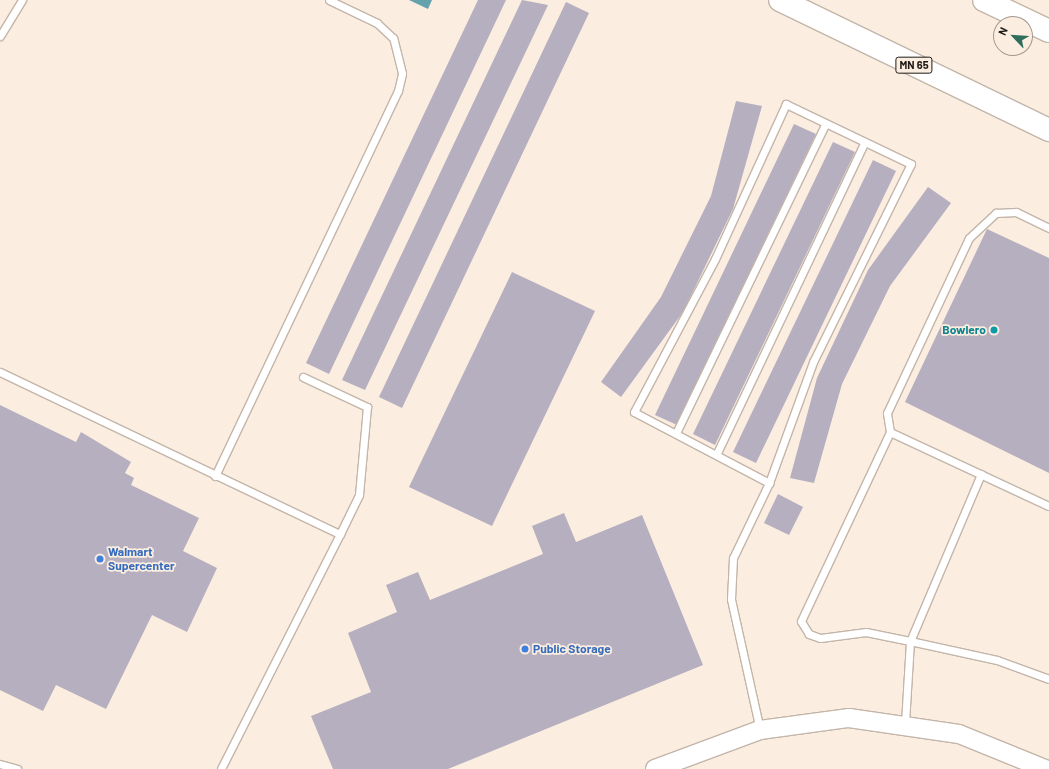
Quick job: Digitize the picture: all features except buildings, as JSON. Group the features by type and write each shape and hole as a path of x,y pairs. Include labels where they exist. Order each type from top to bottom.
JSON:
{"highway":[{"name":"MN 65","path":"780,0 1049,130"},
{"path":"984,0 1049,31"}],"street":[{"path":"655,769 760,730 848,718 905,724 959,734 1045,769"}],"lane":[{"path":"0,36 22,0"},
{"path":"215,476 398,91 402,73 393,38 377,23 329,0"},
{"path":"760,730 731,599 730,579 739,542 770,483 813,362 911,164 786,104 715,259 634,412 717,453 770,483"},
{"path":"676,433 826,123"},
{"path":"717,453 865,142"},
{"path":"1049,228 1016,212 996,214 969,238 888,413 890,432 800,621 809,634 820,638 866,632 997,660 1049,679"},
{"path":"0,372 215,476 340,534"},
{"path":"221,769 359,495 367,407 304,377"},
{"path":"890,432 1049,506"},
{"path":"905,724 910,641 980,474"},
{"path":"0,764 17,769"}],"water":[{"path":"409,0 432,0 428,9"}],"place":[{"name":"Bowlero","path":"994,330"},
{"name":"Walmart Supercenter","path":"100,559"},
{"name":"Public Storage","path":"525,649"}]}
